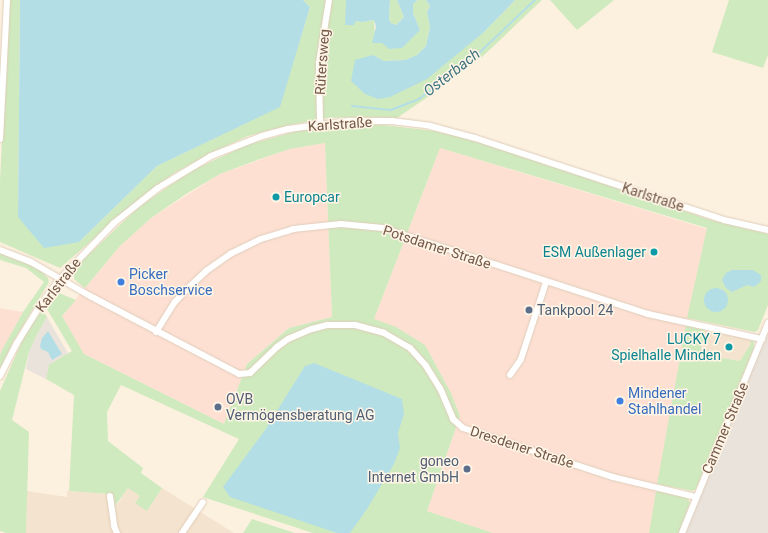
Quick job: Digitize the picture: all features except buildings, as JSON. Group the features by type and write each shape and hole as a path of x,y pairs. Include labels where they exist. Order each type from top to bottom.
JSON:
{"street":[{"path":"0,139 7,0"},
{"name":"Rütersweg","path":"320,123 319,63 329,0"},
{"name":"Karlstraße","path":"0,376 16,343 41,304 59,280 114,223 158,188 211,156 262,136 320,123 348,121 392,121 448,130 724,220 768,230"},
{"name":"Potsdamer Straße","path":"156,332 179,297 218,262 261,239 293,229 309,226 341,224 383,228 648,314 762,339"},
{"path":"0,250 31,262 59,280 156,332"},
{"path":"510,375 521,359 546,282"},
{"name":"Cammer Straße","path":"682,533 768,323"},
{"name":"Dresdener Straße","path":"156,332 231,371 244,375 250,373 276,347 300,333 327,325 355,325 370,328 398,340 410,348 420,358 435,379 453,419 463,428 613,477 696,497"},
{"path":"110,496 114,526 117,533"},
{"path":"182,533 204,502"}],"shaded area":[{"path":"325,143 332,317 289,328 247,364 224,424 84,354 62,316 120,246 151,218 220,174 290,149"},
{"path":"440,148 707,229 686,325 649,533 493,533 427,511 460,416 374,319"},
{"path":"0,308 23,312 0,355"},
{"path":"47,317 69,355 49,365 46,379 26,369 29,352"},
{"path":"705,329 751,338 750,345 740,361 700,354"},
{"path":"768,331 768,533 685,533"},
{"path":"128,487 140,496 147,511 162,488 234,533 26,533 27,491 67,497 67,491 109,494 117,505"}],"green space":[{"path":"9,0 20,0 18,217 79,242 157,166 279,107 310,7 303,0 346,0 346,25 356,21 362,22 374,20 375,36 420,30 413,13 413,4 418,0 426,0 430,6 427,12 430,27 426,46 417,55 405,60 384,61 373,55 351,81 484,32 515,0 542,0 482,57 397,118 327,118 289,125 248,136 211,153 176,172 150,190 60,268 0,242 0,181"},
{"path":"390,0 397,0 404,17 396,25 391,23 389,19"},
{"path":"550,0 614,0 577,30"},
{"path":"729,0 768,0 768,55 763,68 712,52"},
{"path":"383,125 435,131 477,141 711,220 768,234 768,305 758,330 755,332 687,318 707,228 440,148 374,319 396,327 425,345 451,393 460,416 427,511 493,533 313,533 203,497 239,439 121,385 107,412 108,441 143,468 141,473 162,488 147,511 135,503 140,496 128,488 112,510 109,494 69,491 74,395 46,379 49,365 72,351 47,309 59,293 76,300 62,316 84,354 224,424 247,364 289,328 332,317 325,143 290,149 257,160 220,174 186,194 151,218 120,246 85,288 74,279 74,272 84,259 139,207 191,171 247,145 297,131 331,126"},
{"path":"0,252 17,258 41,271 48,278 49,282 13,342 0,369 0,355 2,350 23,312 44,282 26,268 0,260"},
{"path":"42,310 47,317 29,352 12,420 29,432 26,533 6,533 0,531 0,391 24,337"},
{"path":"686,325 705,329 700,354 740,361 750,345 751,338 754,342 754,348 714,446 696,489 693,491 657,484"},
{"path":"656,491 688,499 690,503 679,533 649,533"},
{"path":"252,519 295,533 243,533"}],"water":[{"path":"20,0 303,0 310,7 280,107 157,166 79,242 44,248 18,217"},
{"path":"346,0 390,0 389,19 391,23 396,25 404,17 397,0 418,0 413,4 413,13 420,30 402,48 389,49 382,43 372,43 376,27 374,20 362,22 356,21 354,25 345,25"},
{"path":"426,0 515,0 484,32 427,79 390,97 378,99 365,94 351,81 355,60 373,55 384,61 405,60 417,55 426,46 430,27 427,12 430,6"},
{"path":"732,270 753,270 761,275 761,281 754,287 747,285 732,292 726,288 722,280 726,273"},
{"path":"716,288 721,289 727,295 727,305 721,311 716,312 711,311 705,305 704,300 705,295 711,289"},
{"path":"48,331 62,354 52,360 48,352 41,349 40,346 42,338"},
{"path":"314,363 402,399 404,414 398,433 400,448 394,464 367,509 350,533 337,533 230,497 223,487 265,430 305,366"}],"waterway":[{"name":"Osterbach","path":"352,106 391,110 419,99 477,55 535,0"}],"place":[{"name":"Europcar","path":"276,197"},
{"name":"ESM Außenlager","path":"654,252"},
{"name":"Picker Boschservice","path":"121,282"},
{"name":"Tankpool 24","path":"529,310"},
{"name":"LUCKY 7 Spielhalle Minden","path":"729,347"},
{"name":"Mindener Stahlhandel","path":"620,401"},
{"name":"OVB Vermögensberatung AG","path":"218,407"},
{"name":"goneo Internet GmbH","path":"467,469"}]}
